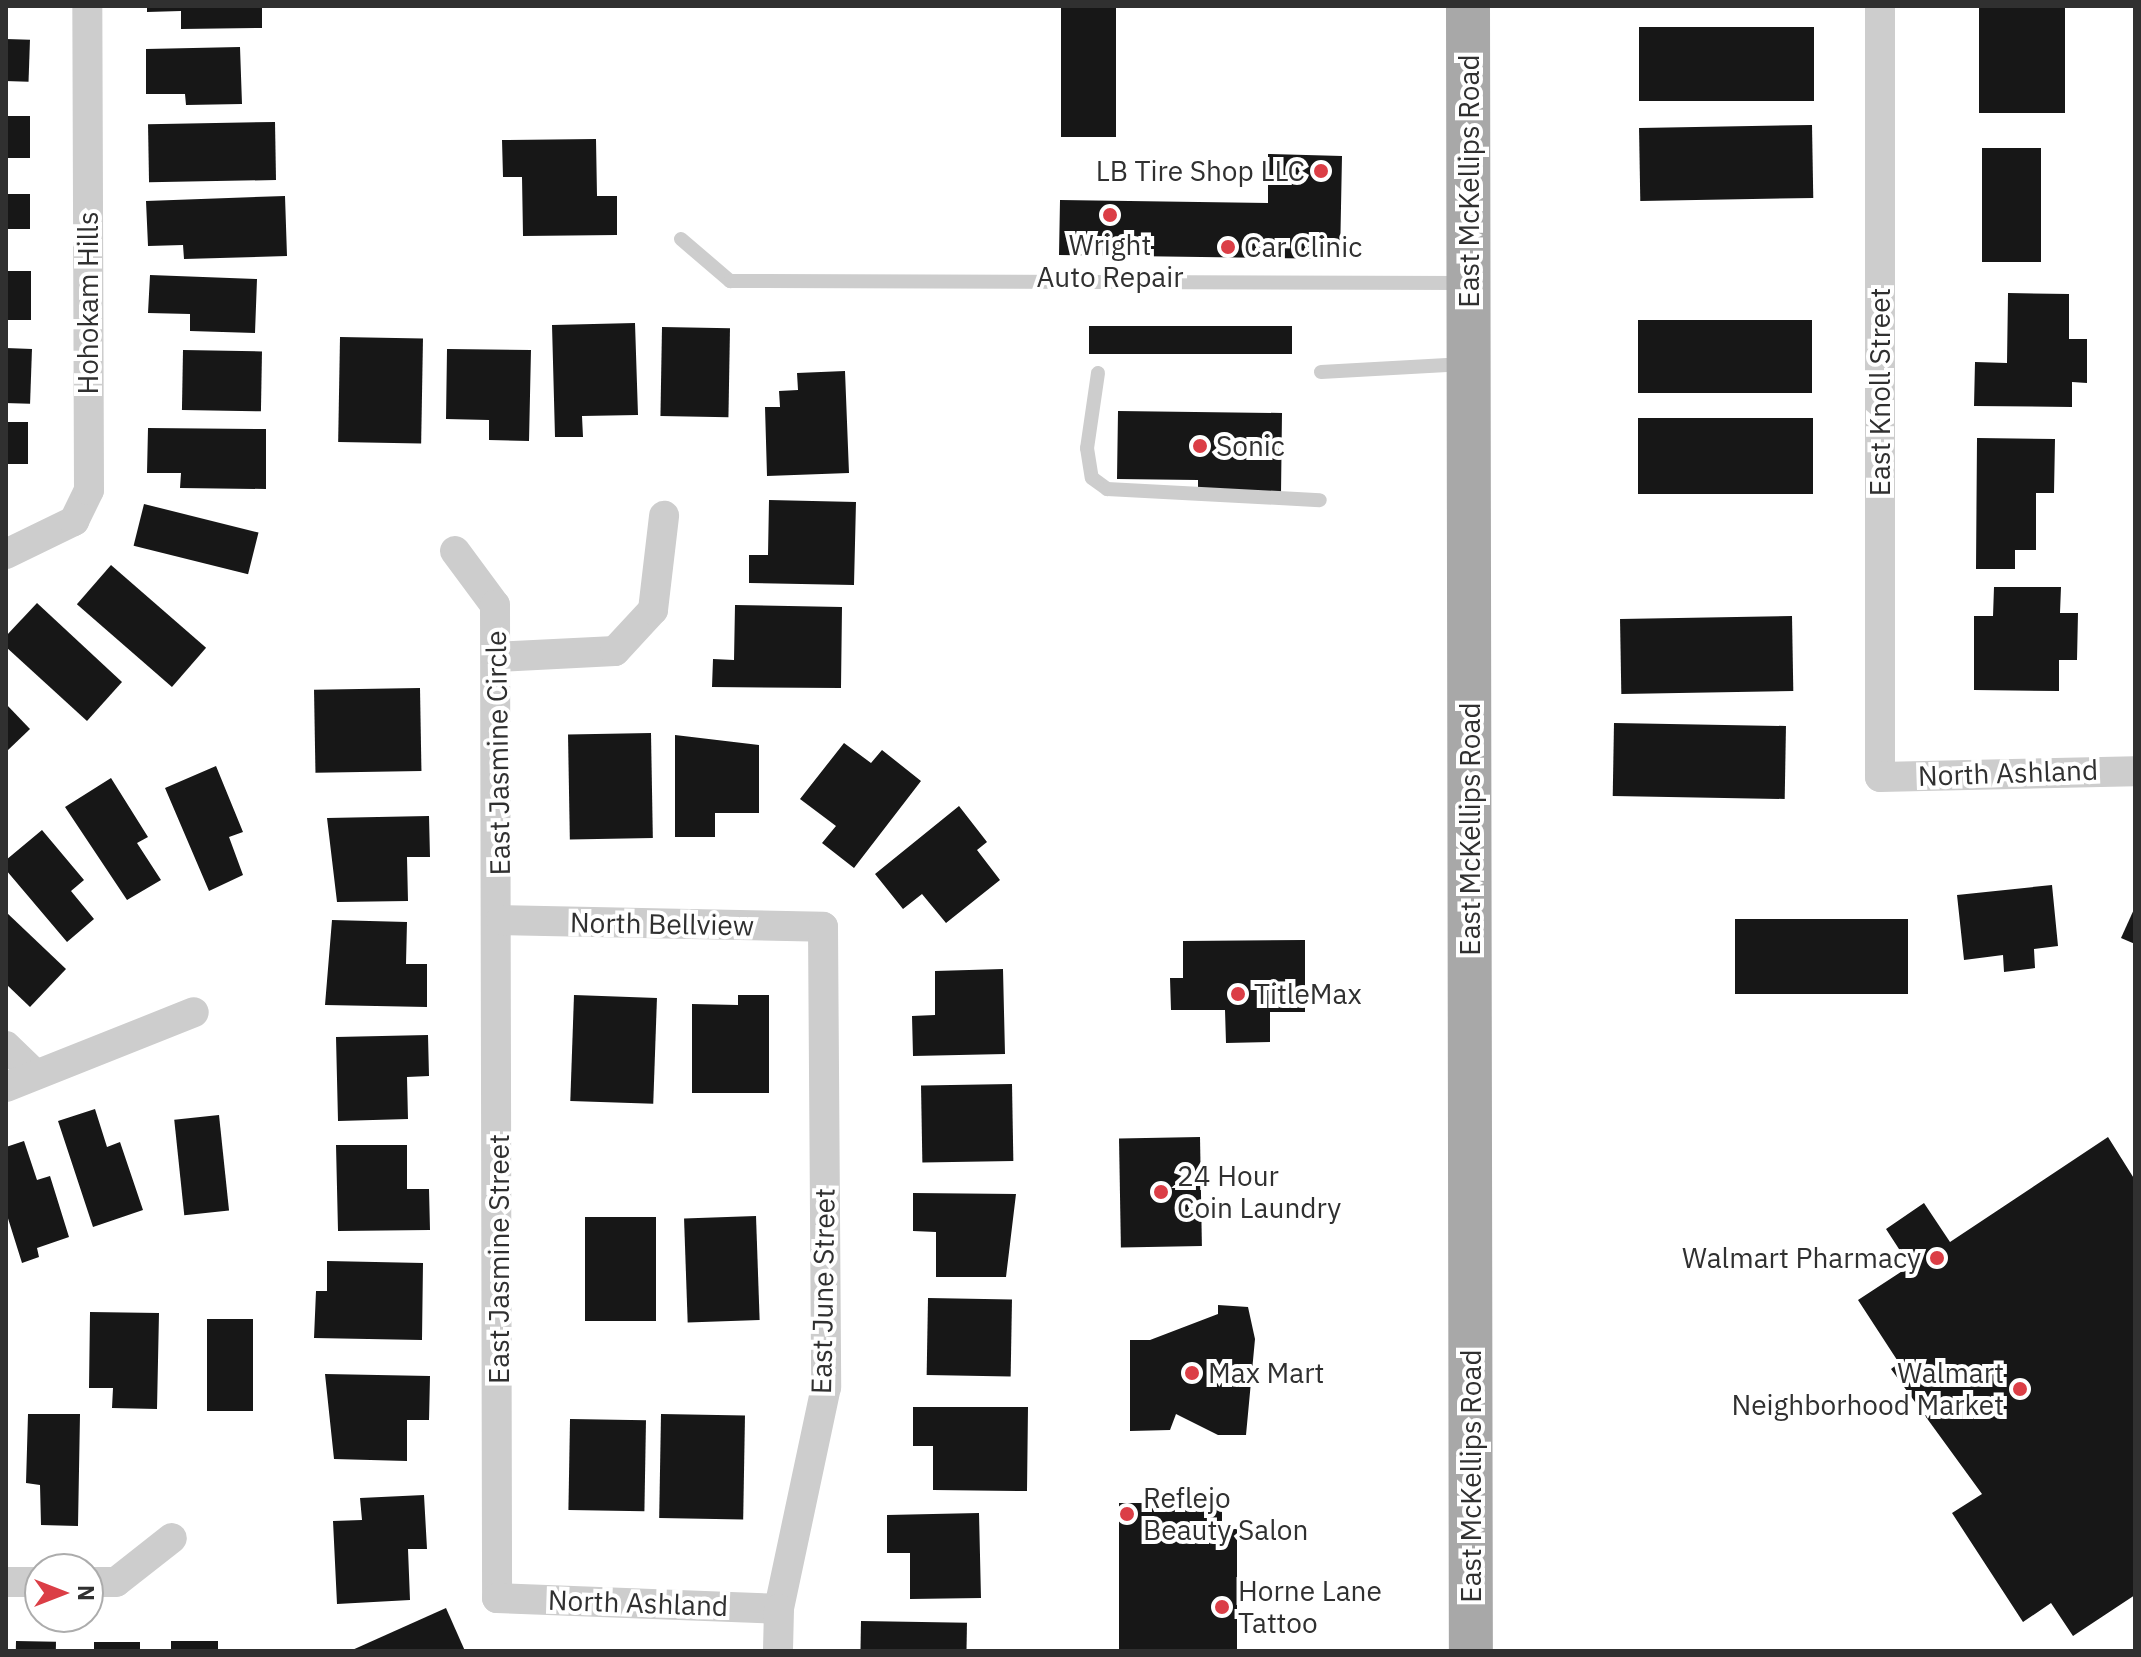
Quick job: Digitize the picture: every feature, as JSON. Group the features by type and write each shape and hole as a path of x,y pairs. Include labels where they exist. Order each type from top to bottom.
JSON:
{"main road":[{"name":"East McKellips Road","path":"1468,6 1471,1651"}],"street":[{"name":"Hohokam Hills","path":"6,554 74,521 89,490 87,6"},
{"name":"East Knoll Street","path":"1880,6 1880,777"},
{"path":"496,657 615,651 653,610 664,516"},
{"name":"East Jasmine Circle","path":"455,551 495,605 501,920"},
{"name":"North Ashland","path":"1880,777 2135,771"},
{"name":"North Bellview","path":"501,920 823,927"},
{"name":"East Jasmine Street","path":"497,1598 501,920"},
{"name":"East June Street","path":"778,1651 779,1609 826,1387 823,927"},
{"path":"6,1087 194,1012"},
{"path":"6,1046 35,1074"},
{"path":"104,1582 116,1582 172,1538"},
{"name":"North Ashland","path":"497,1598 779,1609"}],"lane":[{"path":"681,239 730,281 1469,283"},
{"path":"1321,372 1469,364"},
{"path":"1098,373 1087,448 1092,478 1107,489 1320,500"}],"building":[{"path":"147,6 262,6 262,28 181,29 181,11 147,12"},
{"path":"1061,6 1116,6 1116,137 1061,137"},
{"path":"1979,6 2065,6 2065,113 1979,113"},
{"path":"1639,27 1814,27 1814,101 1639,101"},
{"path":"6,39 30,40 29,82 6,81"},
{"path":"240,47 242,104 186,105 185,94 146,94 146,49"},
{"path":"6,116 30,116 30,158 6,158"},
{"path":"275,122 276,180 149,182 148,124"},
{"path":"1812,125 1813,198 1640,201 1639,128"},
{"path":"596,139 597,196 617,196 617,235 523,236 522,177 503,177 502,140"},
{"path":"1982,148 2041,148 2041,262 1982,262"},
{"path":"1268,154 1342,156 1340,259 1059,255 1060,200 1268,203"},
{"path":"6,194 30,194 30,229 6,229"},
{"path":"285,196 287,256 184,259 183,245 148,246 146,201"},
{"path":"6,271 31,271 31,320 6,320"},
{"path":"150,275 257,279 255,333 190,331 190,314 148,313"},
{"path":"2008,293 2069,294 2069,339 2087,339 2087,383 2072,382 2072,407 1974,406 1975,362 2007,363"},
{"path":"1638,320 1812,320 1812,393 1638,393"},
{"path":"635,323 638,415 582,416 583,437 555,437 552,325"},
{"path":"1089,326 1292,326 1292,354 1089,354"},
{"path":"662,327 730,328 728,417 660,416"},
{"path":"340,337 423,338 421,443 338,442"},
{"path":"6,348 32,349 30,404 6,403"},
{"path":"447,349 531,350 529,441 489,440 489,420 446,419"},
{"path":"183,350 262,351 261,411 182,410"},
{"path":"845,371 849,473 767,476 765,407 780,407 779,391 798,390 797,373"},
{"name":"Sonic","path":"1118,411 1282,413 1281,494 1198,493 1198,480 1117,479"},
{"path":"1638,418 1813,418 1813,494 1638,494"},
{"path":"6,422 28,422 28,464 6,464"},
{"path":"148,428 266,429 266,489 180,488 181,473 147,473"},
{"path":"1977,438 2055,439 2054,493 2036,493 2036,550 2015,550 2015,569 1976,569"},
{"path":"769,500 856,502 854,585 749,583 749,555 768,555"},
{"path":"144,504 258,533 248,574 134,546"},
{"path":"111,565 206,648 172,687 77,604"},
{"path":"1994,587 2061,587 2060,613 2078,613 2077,660 2059,660 2059,691 1974,690 1974,616 1993,616"},
{"path":"37,603 122,682 87,721 6,647 6,636"},
{"path":"735,605 842,607 841,688 712,687 713,659 734,660"},
{"path":"1792,616 1793,691 1621,694 1620,619"},
{"path":"420,688 421,771 315,773 314,690"},
{"path":"6,704 30,729 6,752"},
{"path":"1614,723 1786,726 1785,799 1613,796"},
{"path":"651,733 653,838 570,839 568,734"},
{"path":"675,735 759,745 759,813 715,813 715,837 675,837"},
{"path":"844,743 871,763 882,750 921,781 854,868 822,843 836,826 800,799"},
{"path":"216,766 243,832 229,837 243,875 209,891 165,788"},
{"path":"111,778 148,837 137,843 161,880 127,900 65,807"},
{"path":"959,806 987,842 977,850 1000,880 946,923 922,894 903,909 875,874"},
{"path":"429,816 430,857 407,857 408,901 337,902 327,818"},
{"path":"42,830 84,880 71,891 94,919 67,942 6,870 6,860"},
{"path":"2052,885 2058,946 2034,949 2035,968 2004,972 2003,955 1964,960 1957,895"},
{"path":"2135,907 2135,944 2121,938"},
{"path":"6,912 66,969 30,1007 6,984"},
{"path":"1735,919 1908,919 1908,994 1735,994"},
{"path":"332,920 407,922 406,964 427,964 427,1007 325,1005"},
{"name":"TitleMax","path":"1305,940 1305,1012 1270,1012 1270,1042 1226,1043 1225,1010 1171,1010 1170,978 1183,978 1183,941"},
{"path":"1003,969 1005,1054 913,1056 912,1016 935,1015 935,971"},
{"path":"574,995 657,998 653,1104 570,1101"},
{"path":"738,995 769,995 769,1093 692,1093 692,1004 738,1005"},
{"path":"428,1035 429,1076 407,1077 408,1119 338,1121 336,1037"},
{"path":"1012,1084 1013,1161 922,1163 921,1086"},
{"path":"95,1109 107,1147 120,1142 143,1210 93,1227 58,1121"},
{"path":"219,1115 229,1210 184,1215 174,1120"},
{"name":"24 Hour Coin Laundry","path":"1200,1137 1202,1246 1121,1247 1119,1138"},
{"name":"Walmart Neighborhood Market","path":"2108,1137 2135,1180 2135,1595 2073,1636 2051,1603 2023,1622 1952,1513 1982,1494 1891,1369 1899,1363 1858,1300 1910,1266 1886,1229 1924,1203 1950,1242"},
{"path":"24,1141 37,1180 50,1176 69,1237 37,1248 39,1257 22,1263 6,1212 6,1147"},
{"path":"336,1145 407,1145 407,1189 429,1189 430,1230 338,1231"},
{"path":"913,1193 1016,1194 1006,1277 936,1277 936,1232 913,1231"},
{"path":"756,1216 760,1320 688,1322 684,1219"},
{"path":"585,1217 656,1217 656,1321 585,1321"},
{"path":"327,1261 423,1263 422,1340 314,1338 316,1291 327,1291"},
{"path":"928,1298 1012,1299 1011,1376 927,1375"},
{"name":"Max Mart","path":"1218,1305 1248,1307 1255,1339 1246,1435 1218,1435 1176,1414 1170,1430 1130,1431 1130,1340 1150,1340 1218,1314"},
{"path":"90,1312 159,1313 157,1409 112,1408 113,1388 89,1388"},
{"path":"207,1319 253,1319 253,1411 207,1411"},
{"path":"325,1374 430,1376 429,1420 407,1420 407,1461 334,1459"},
{"path":"913,1407 1028,1407 1027,1491 933,1490 933,1446 913,1446"},
{"path":"28,1414 80,1414 78,1526 41,1525 40,1485 26,1483"},
{"path":"661,1414 745,1415 743,1519 659,1518"},
{"path":"570,1419 646,1420 644,1511 568,1510"},
{"path":"424,1495 427,1549 408,1549 410,1600 337,1604 333,1521 362,1520 360,1498"},
{"path":"1119,1503 1222,1503 1222,1529 1237,1529 1237,1651 1119,1651"},
{"path":"979,1513 981,1598 910,1599 910,1553 887,1553 887,1515"},
{"path":"446,1608 465,1651 350,1651"},
{"path":"861,1621 967,1623 966,1651 860,1651"},
{"path":"16,1641 56,1642 56,1651 16,1651"},
{"path":"171,1641 218,1641 218,1651 171,1651"},
{"path":"94,1642 140,1642 140,1651 94,1651"}],"place":[{"name":"LB Tire Shop LLC","path":"1321,171"},
{"name":"Wright Auto Repair","path":"1110,215"},
{"name":"Car Clinic","path":"1228,247"},
{"name":"Sonic","path":"1200,446"},
{"name":"TitleMax","path":"1238,994"},
{"name":"24 Hour Coin Laundry","path":"1161,1192"},
{"name":"Walmart Pharmacy","path":"1937,1258"},
{"name":"Max Mart","path":"1192,1373"},
{"name":"Walmart Neighborhood Market","path":"2020,1389"},
{"name":"Reflejo Beauty Salon","path":"1127,1514"},
{"name":"Horne Lane Tattoo","path":"1222,1607"}]}
